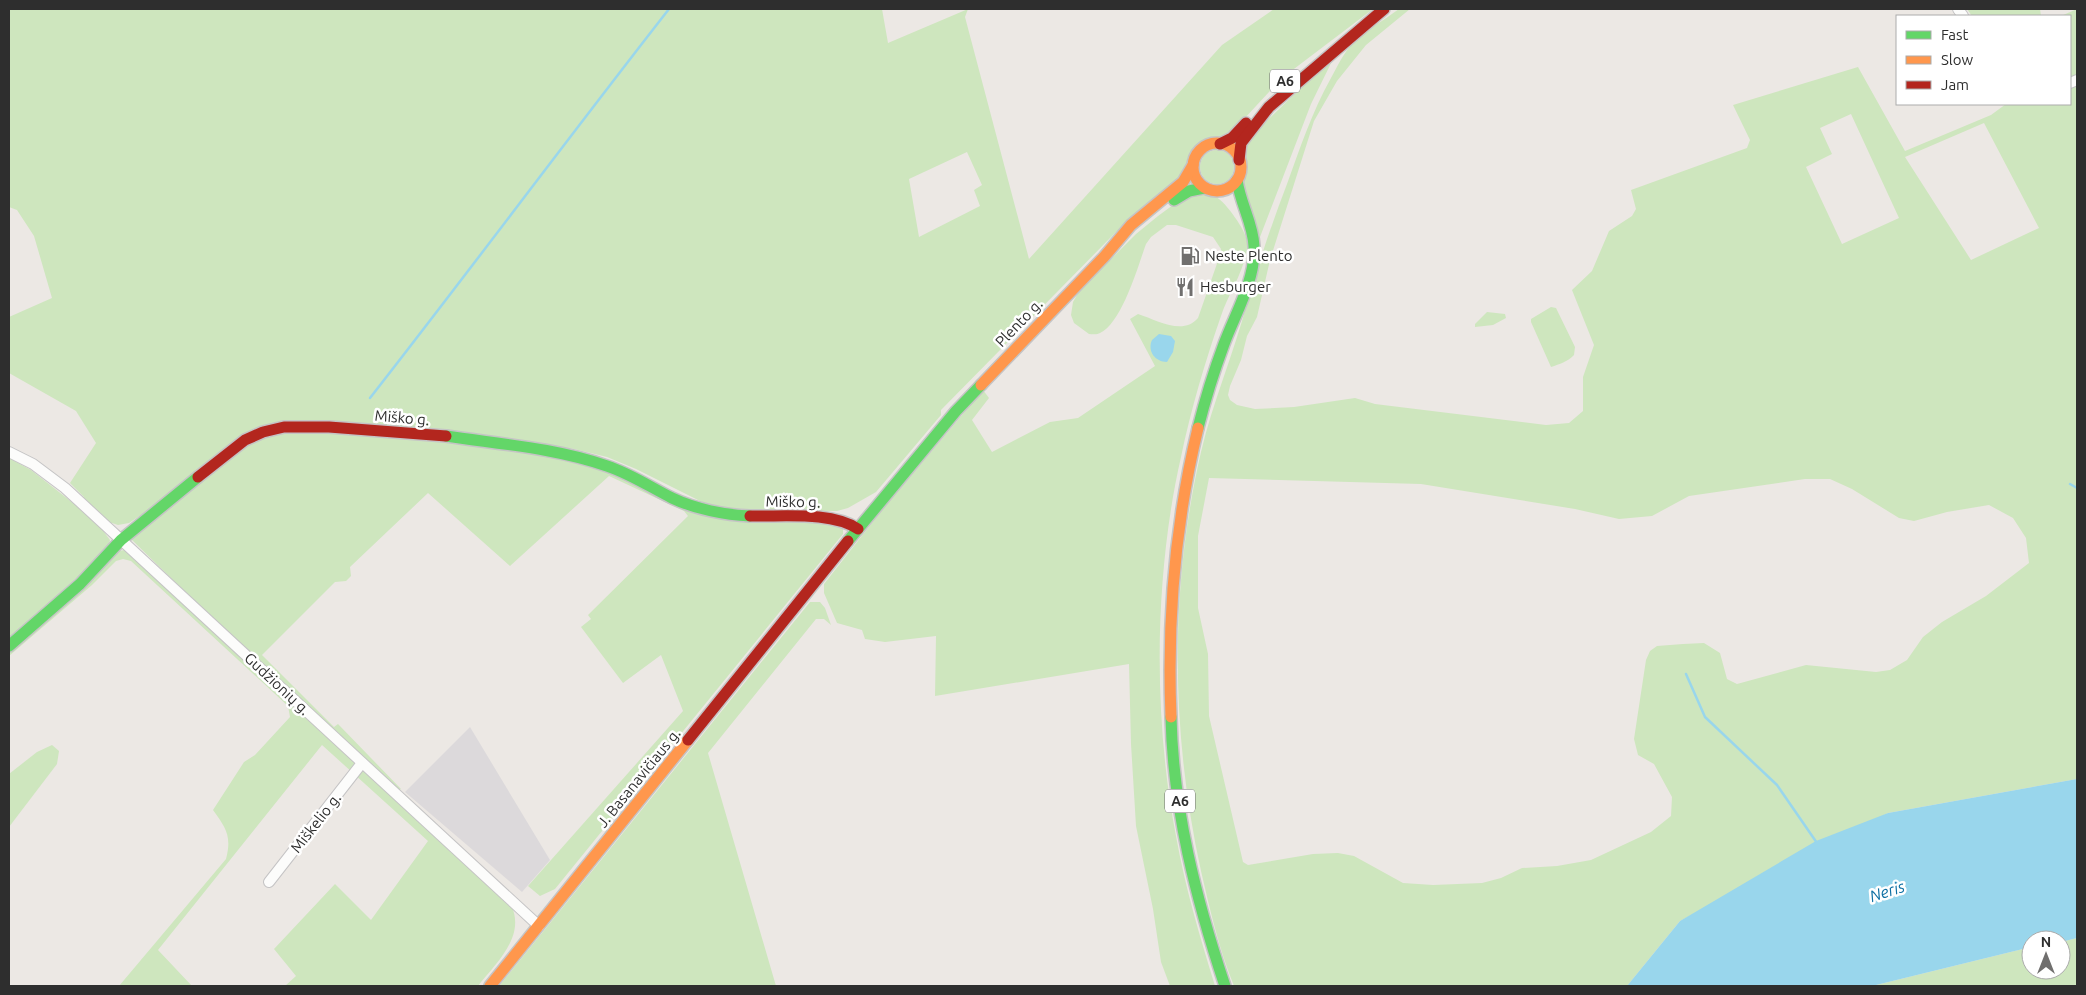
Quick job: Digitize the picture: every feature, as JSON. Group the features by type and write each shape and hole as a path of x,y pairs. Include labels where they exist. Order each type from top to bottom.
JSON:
{"main road":[{"name":"A6","path":"1239,160 1241,143 1269,107 1384,9"},
{"name":"A6","path":"1220,144 1238,132 1269,96 1289,77 1318,55 1359,29"},
{"path":"1210,189 1224,190 1237,180 1240,174 1239,160 1232,149 1220,144 1205,146 1195,158 1193,165 1195,178 1210,189 1231,202 1242,218 1254,243"},
{"name":"Plento g.","path":"1104,257 1119,236 1134,222 1183,184 1191,173 1193,165"},
{"name":"A6","path":"1225,986 1198,896 1179,800 1170,699 1171,610 1177,544 1189,469 1215,372 1251,269 1254,255 1253,230 1238,194 1237,180"},
{"name":"Plento g.","path":"858,529 956,411 1104,257 1170,203 1189,191 1210,189"},
{"name":"Miško g.","path":"9,646 80,584 121,540 245,440 263,432 284,427 329,427 438,435 551,452 605,465 627,474 674,499 706,510 745,516 825,518 848,523 858,529"},
{"name":"J. Basanavičiaus g.","path":"490,986 858,529"}],"street":[{"name":"Gudžionių g.","path":"9,452 33,464 65,488 539,926"},
{"name":"Miškelio g.","path":"269,882 362,763"}],"shaded area":[{"path":"470,727 550,860 522,892 405,792"}],"green space":[{"path":"9,9 882,9 888,43 968,9 965,17 1029,259 1222,45 1274,9 1373,9 1282,78 1231,133 1225,137 1202,141 1190,156 1185,177 1116,232 941,410 941,415 876,492 848,508 837,511 733,510 702,502 636,469 607,457 574,449 476,436 275,425 129,523 118,525 112,523 104,532 110,540 108,549 9,640 9,458 31,470 73,503 84,497 70,483 96,443 76,411 9,373 9,317 52,298 34,236 17,210 9,207","holes":["967,152 982,185 974,190 980,206 919,237 909,179"]},
{"path":"1399,9 1410,9 1366,45 1337,81 1314,121 1270,260 1257,317 1247,336 1241,360 1230,386 1228,395 1230,400 1237,405 1255,409 1294,407 1355,398 1375,404 1546,425 1569,423 1583,411 1583,377 1594,345 1572,290 1592,271 1609,231 1632,216 1636,209 1631,190 1747,148 1750,140 1733,105 1858,67 1905,151 1991,115 2005,105 2071,105 2071,15 2063,15 2077,9 2077,779 1888,813 1680,921 1627,986 1234,986 1211,915 1191,819 1184,767 1179,715 1178,662 1183,556 1201,452 1211,414 1266,243 1312,117 1324,91 1344,55 1358,38","holes":["1851,114 1899,218 1842,244 1806,167 1832,154 1820,128","1984,123 2039,228 1971,260 1905,157","1209,478 1421,484 1575,509 1619,519 1652,516 1689,496 1805,479 1830,479 1852,489 1899,518 1914,521 1947,512 1989,505 2013,518 2026,538 2029,563 1986,596 1942,622 1923,637 1907,660 1890,670 1876,672 1806,665 1737,684 1727,679 1720,653 1704,643 1657,646 1650,651 1646,660 1634,739 1638,755 1654,764 1672,797 1671,816 1651,832 1591,860 1557,866 1522,868 1501,878 1482,883 1433,885 1403,883 1354,856 1338,853 1313,854 1248,865 1243,862 1209,716 1208,654 1198,608 1198,536"]},
{"path":"1967,9 2040,9 2041,15 1971,15"},
{"path":"1335,55 1311,104 1260,237 1241,184 1245,176 1247,140"},
{"path":"1217,150 1229,155 1234,167 1229,179 1217,184 1205,179 1200,167 1205,155"},
{"path":"1200,193 1216,197 1230,210 1246,236 1247,250 1241,269 1224,307 1194,403 1172,502 1166,549 1161,598 1160,646 1163,744 1176,836 1184,874 1215,986 1170,986 1161,962 1153,909 1136,826 1129,664 935,696 936,636 885,642 865,639 862,630 837,623 824,593 824,584 883,509 983,390 989,398 972,420 992,452 1050,422 1078,418 1155,366 1130,319 1138,314 1161,323 1185,326 1198,318 1220,255 1221,249 1213,237 1176,225 1167,225 1151,237 1146,244 1122,306 1108,327 1099,334 1089,334 1074,323 1071,315 1073,302 1080,290 1136,234 1184,197"},
{"path":"1551,307 1556,308 1575,347 1574,355 1551,367 1531,319"},
{"path":"1487,312 1505,314 1506,318 1493,325 1475,327 1475,324"},
{"path":"297,431 376,435 496,448 541,455 611,472 696,511 829,522 843,527 843,534 555,889 540,896 528,886 683,711 661,655 623,683 581,627 591,619 588,615 688,516 684,511 609,476 510,566 428,493 350,567 351,576 346,581 335,582 262,655 334,727 338,724 401,789 397,791 130,538 238,451 258,439"},
{"path":"125,550 512,907 515,929 511,940 500,960 478,986 285,986 296,976 274,949 335,884 371,920 428,841 322,745 158,950 192,986 119,986 226,859 228,851 227,833 213,810 244,762 255,755 290,717 288,706 131,561 123,559 116,561 92,585 9,656 9,645 118,551"},
{"path":"810,602 820,602 825,608 831,625 824,619 816,619 708,753 776,986 499,986"},
{"path":"52,745 59,751 57,764 9,827 9,774 37,752"},
{"path":"2077,938 2077,986 1872,986 2021,949 2021,980 2071,980 2071,940"}],"water":[{"path":"1159,334 1171,336 1175,341 1173,352 1167,362 1159,360 1151,352 1152,340"},
{"name":"Neris","path":"2077,779 2077,938 2071,940 2071,930 2021,930 2021,949 1872,986 1627,986 1680,921 1816,841 1888,813"}],"waterway":[{"path":"370,398 669,9"},
{"path":"2070,484 2077,488"},
{"path":"1686,674 1705,717 1777,785 1817,843"}],"traffic: fast":[{"path":"1198,428 1220,354 1244,296 1252,271 1254,258 1253,238 1237,180"},
{"path":"1174,200 1189,191 1204,188"},
{"path":"848,541 956,411 981,385"},
{"path":"446,436 527,447 588,460 624,473 672,498 690,505 720,513 750,516"},
{"path":"9,646 80,584 121,540 198,477"},
{"path":"1171,717 1176,786 1181,820 1196,887 1225,986"}],"traffic: slow":[{"path":"1217,143 1226,145 1234,150 1239,158 1241,167 1239,176 1234,184 1226,189 1217,191 1208,189 1200,184 1195,176 1193,167 1195,158 1200,150 1208,145 1217,143"},
{"path":"981,385 1104,257 1131,225 1183,182 1193,165"},
{"path":"1171,717 1170,644 1174,571 1184,499 1198,428"},
{"path":"490,986 688,740"}],"traffic: jam":[{"path":"1239,160 1241,143 1269,107 1384,9"},
{"path":"1220,144 1232,138 1246,123"},
{"path":"198,477 245,440 263,432 284,427 329,427 446,436"},
{"path":"750,516 820,517 847,523 858,529"},
{"path":"688,740 848,541"}],"place":[{"name":"Neste Plento","path":"1190,256"},
{"name":"Hesburger","path":"1185,287"}]}
